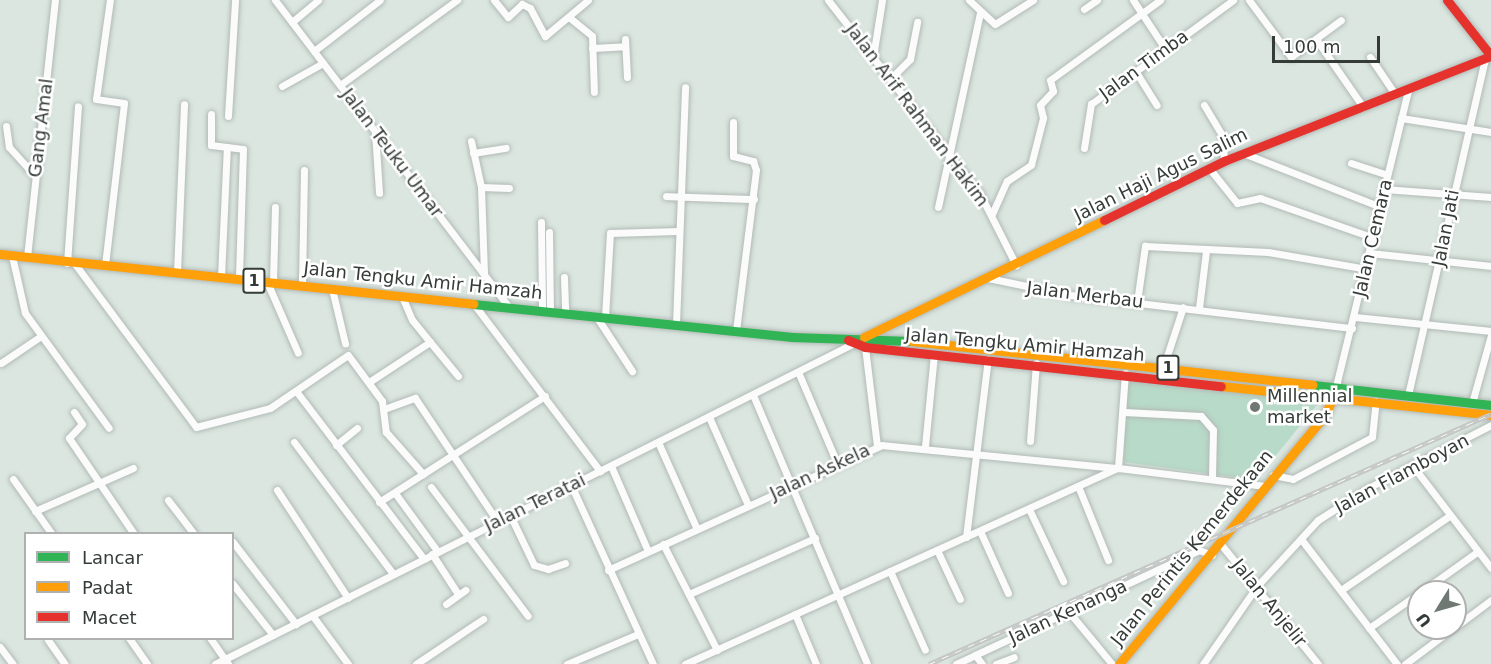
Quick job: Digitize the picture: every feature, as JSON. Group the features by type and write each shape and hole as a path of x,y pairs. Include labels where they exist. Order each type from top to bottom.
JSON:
{"main road":[{"path":"1447,0 1489,58"},
{"name":"Jalan Haji Agus Salim","path":"864,342 1224,161 1489,58"},
{"name":"Jalan Tengku Amir Hamzah","path":"0,254 71,264 177,272 736,330 844,338 934,354 1036,363 1163,368 1490,404"},
{"name":"Jalan Tengku Amir Hamzah","path":"844,338 854,343 864,342 1124,367 1335,397 1491,415"},
{"path":"1335,397 1336,386"},
{"name":"Jalan Perintis Kemerdekaan","path":"1119,664 1212,555 1219,542 1335,397"}],"street":[{"name":"Gang Amal","path":"27,257 55,0"},
{"path":"105,265 124,103 96,99 110,0"},
{"path":"228,116 235,0"},
{"name":"Jalan Teuku Umar","path":"275,0 509,307"},
{"path":"292,22 318,0"},
{"path":"314,51 380,0"},
{"path":"340,85 457,0"},
{"path":"494,0 508,17 524,2 543,36 570,18 588,0"},
{"name":"Jalan Arif Rahman Hakim","path":"828,0 949,154 992,214 1016,265"},
{"path":"873,57 882,0"},
{"path":"969,0 980,12 998,24 1033,0"},
{"path":"1084,9 1097,0"},
{"path":"1133,0 1166,50"},
{"path":"992,214 1007,181 1031,165 1043,118 1040,105 1053,91 1050,80 1160,0"},
{"name":"Jalan Timba","path":"1084,148 1091,104 1233,0"},
{"path":"1249,0 1291,57 1341,20"},
{"path":"938,207 980,12"},
{"path":"570,18 590,33 594,92"},
{"path":"890,79 910,59 917,22"},
{"path":"1316,39 1363,107"},
{"path":"592,48 625,42 627,77"},
{"path":"1370,57 1395,94"},
{"name":"Jalan Jati","path":"1408,394 1440,260 1452,193 1489,58"},
{"path":"282,86 323,63"},
{"path":"1136,72 1157,105"},
{"path":"676,324 685,87"},
{"name":"Jalan Cemara","path":"1336,386 1367,269 1408,90"},
{"path":"177,272 184,104"},
{"path":"1203,105 1223,137 1224,161"},
{"path":"78,106 71,264 196,427 239,420 296,391 346,355 369,382 384,409 386,432 423,474"},
{"path":"211,114 211,145 243,149 239,279"},
{"path":"1401,118 1491,132"},
{"path":"733,122 733,156 756,164 754,199 736,330"},
{"path":"6,126 9,147 35,176"},
{"path":"375,132 379,194"},
{"path":"471,141 481,187 484,274"},
{"path":"221,277 227,147"},
{"path":"473,153 506,148"},
{"path":"1243,153 1382,207"},
{"path":"1351,163 1387,175"},
{"path":"1209,168 1236,203 1260,198 1374,238"},
{"path":"302,285 304,170"},
{"path":"481,187 509,188"},
{"path":"1384,189 1491,197"},
{"path":"666,196 754,199"},
{"path":"275,207 270,282 298,353"},
{"path":"541,222 546,311"},
{"path":"632,371 600,316 610,233 678,231"},
{"path":"546,311 549,232"},
{"path":"1137,302 1142,248 1277,253 1367,269"},
{"path":"1199,308 1206,251"},
{"path":"1370,253 1491,266"},
{"path":"12,256 18,298 41,336 109,428"},
{"path":"564,277 565,313"},
{"name":"Jalan Merbau","path":"988,278 1137,302 1352,328"},
{"path":"332,289 345,343"},
{"path":"402,296 412,320 459,376"},
{"path":"473,303 600,471"},
{"path":"1163,368 1183,307"},
{"path":"1355,317 1491,333 1472,403"},
{"path":"1,363 41,336"},
{"path":"369,382 430,342"},
{"path":"864,342 877,446"},
{"name":"Jalan Teratai","path":"215,664 226,662 273,635 497,521 798,374 854,343"},
{"path":"926,446 934,354"},
{"path":"966,537 988,359"},
{"path":"1030,441 1036,363"},
{"path":"685,664 1118,468 1124,412 1124,367"},
{"path":"798,374 837,463"},
{"path":"296,391 424,559"},
{"path":"753,395 867,663"},
{"path":"384,409 413,396 455,455 497,521"},
{"path":"380,502 545,396"},
{"path":"1273,475 1293,479 1372,437 1376,401"},
{"path":"74,412 82,424 69,438 98,485 133,532"},
{"path":"1124,412 1201,416 1213,430 1212,479"},
{"path":"709,417 748,505"},
{"name":"Jalan Flamboyan","path":"1203,664 1257,586 1318,520 1412,465 1491,425"},
{"path":"336,445 357,428"},
{"path":"294,442 393,574"},
{"path":"658,442 697,529"},
{"name":"Jalan Askela","path":"608,570 877,446 926,446 1264,486"},
{"path":"1412,465 1477,552 1490,564"},
{"path":"611,466 648,551"},
{"path":"35,511 133,468"},
{"path":"13,479 51,532"},
{"path":"571,485 653,664"},
{"path":"1078,486 1108,560"},
{"path":"431,487 528,616"},
{"path":"278,490 348,598"},
{"path":"395,493 461,592 446,604"},
{"path":"168,501 192,532"},
{"path":"1029,509 1063,581"},
{"path":"510,515 534,565 549,569 565,563"},
{"path":"1341,590 1449,516"},
{"path":"980,531 1008,593"},
{"path":"688,594 815,538"},
{"path":"1301,539 1397,664"},
{"name":"Jalan Anjelir","path":"1219,542 1318,664"},
{"path":"234,544 296,624"},
{"path":"663,544 717,650"},
{"path":"938,550 960,599"},
{"name":"Jalan Kenanga","path":"956,664 1199,550 1212,555"},
{"path":"1438,580 1477,552"},
{"path":"890,571 925,650"},
{"path":"234,586 273,635"},
{"path":"1467,618 1491,600"},
{"path":"1369,628 1407,602"},
{"path":"1070,612 1112,664"},
{"path":"795,614 816,664"},
{"path":"312,615 348,664"},
{"path":"416,664 483,619"},
{"path":"567,664 638,634"},
{"path":"48,640 65,664"},
{"path":"130,640 147,664"},
{"path":"211,640 226,662"},
{"path":"1405,664 1437,640"},
{"path":"0,647 13,664"},
{"path":"975,655 982,664"},
{"path":"996,664 1014,657"}],"green space":[{"path":"1126,376 1320,401 1256,480 1124,462"}],"railway":[{"path":"929,664 1491,414"}],"traffic: fast":[{"path":"473,304 792,337 911,341"},
{"path":"1313,385 1491,405"}],"traffic: slow":[{"path":"864,337 1104,220"},
{"path":"0,254 473,304"},
{"path":"911,341 1313,385"},
{"path":"1221,386 1491,415"},
{"path":"1119,664 1325,415 1335,393"}],"traffic: jam":[{"path":"1447,0 1491,56"},
{"path":"1104,220 1224,161 1491,56"},
{"path":"848,340 865,347 1221,386"}],"place":[{"name":"Millennial market","path":"1255,407"}]}
